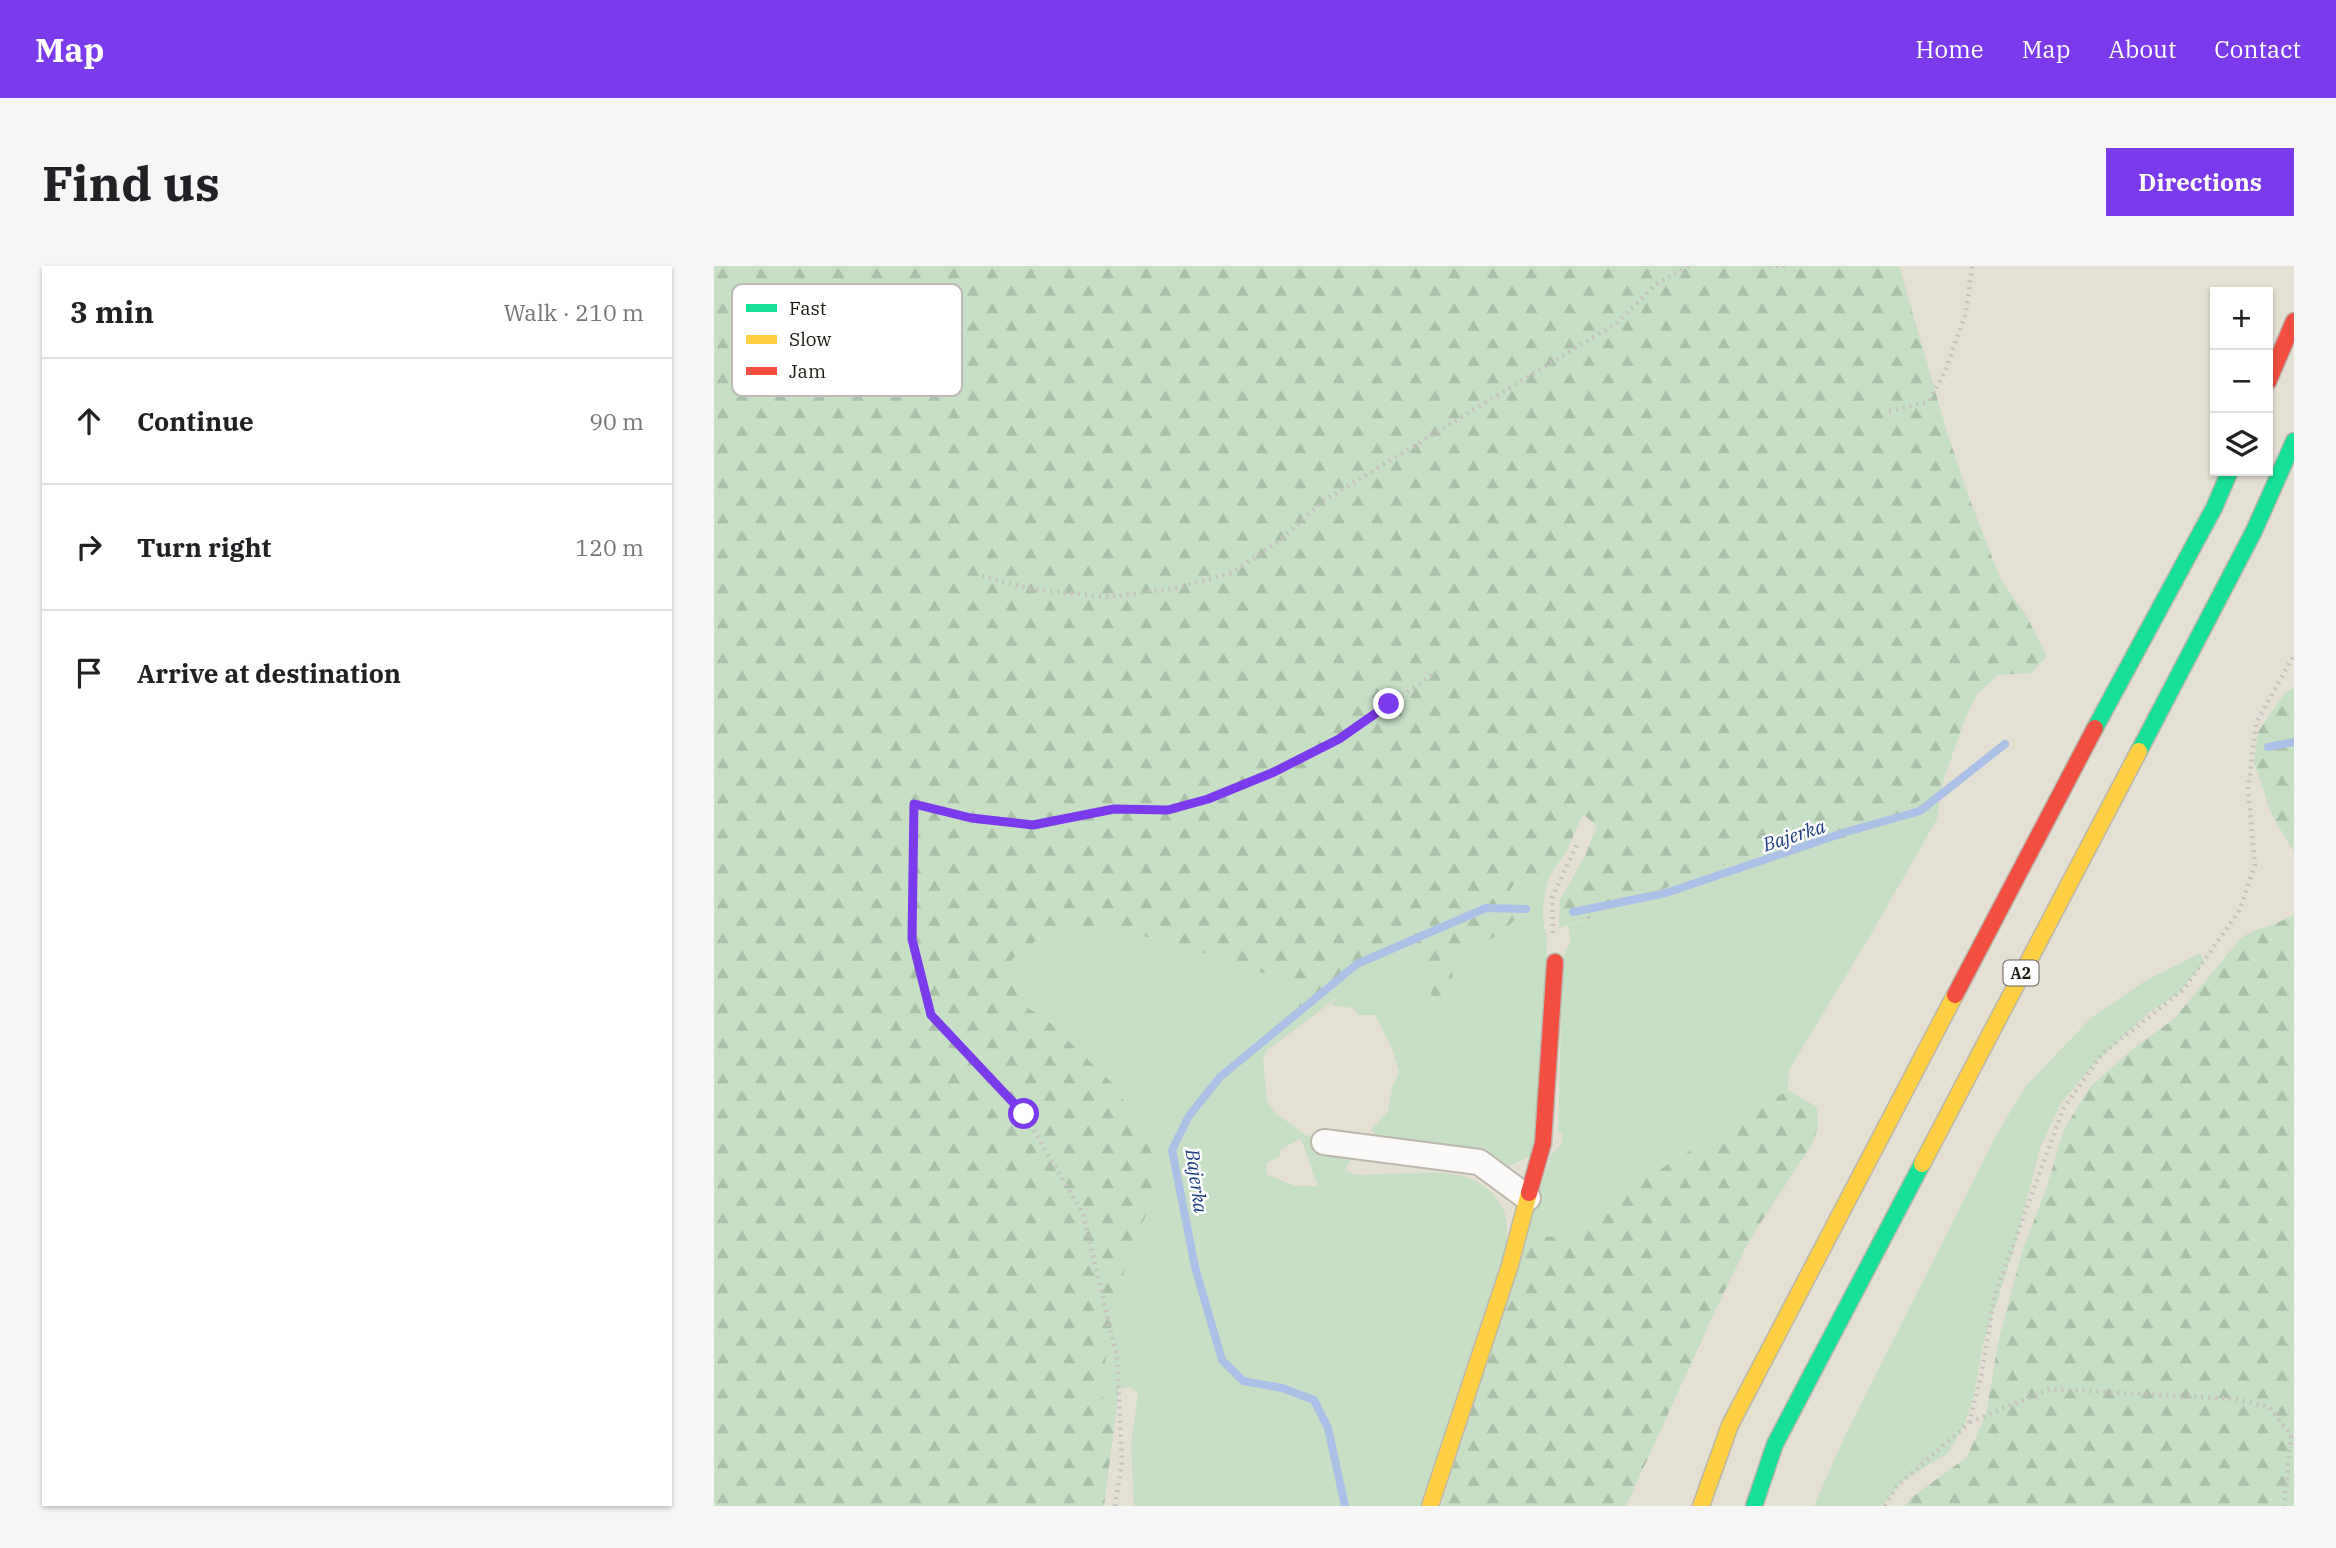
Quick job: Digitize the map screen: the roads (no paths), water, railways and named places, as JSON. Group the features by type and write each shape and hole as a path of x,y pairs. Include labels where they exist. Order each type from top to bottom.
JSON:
{"main road":[{"path":"2273,370 2294,321"},
{"name":"A2","path":"1754,1506 1775,1444 2254,531 2294,441"},
{"path":"1701,1506 1730,1425 2065,784 2214,508 2228,476"},
{"path":"1430,1506 1510,1265 1543,1143 1555,962"}],"street":[{"path":"1324,1142 1479,1162 1528,1198"}],"waterway":[{"path":"2268,747 2294,742"},
{"name":"Bajerka","path":"1573,912 1666,893 1846,832 1920,811 2005,744"},
{"name":"Bajerka","path":"1345,1506 1328,1428 1314,1400 1282,1388 1243,1381 1222,1360 1195,1267 1172,1150 1189,1116 1220,1077 1357,964 1486,908 1526,909"}]}
